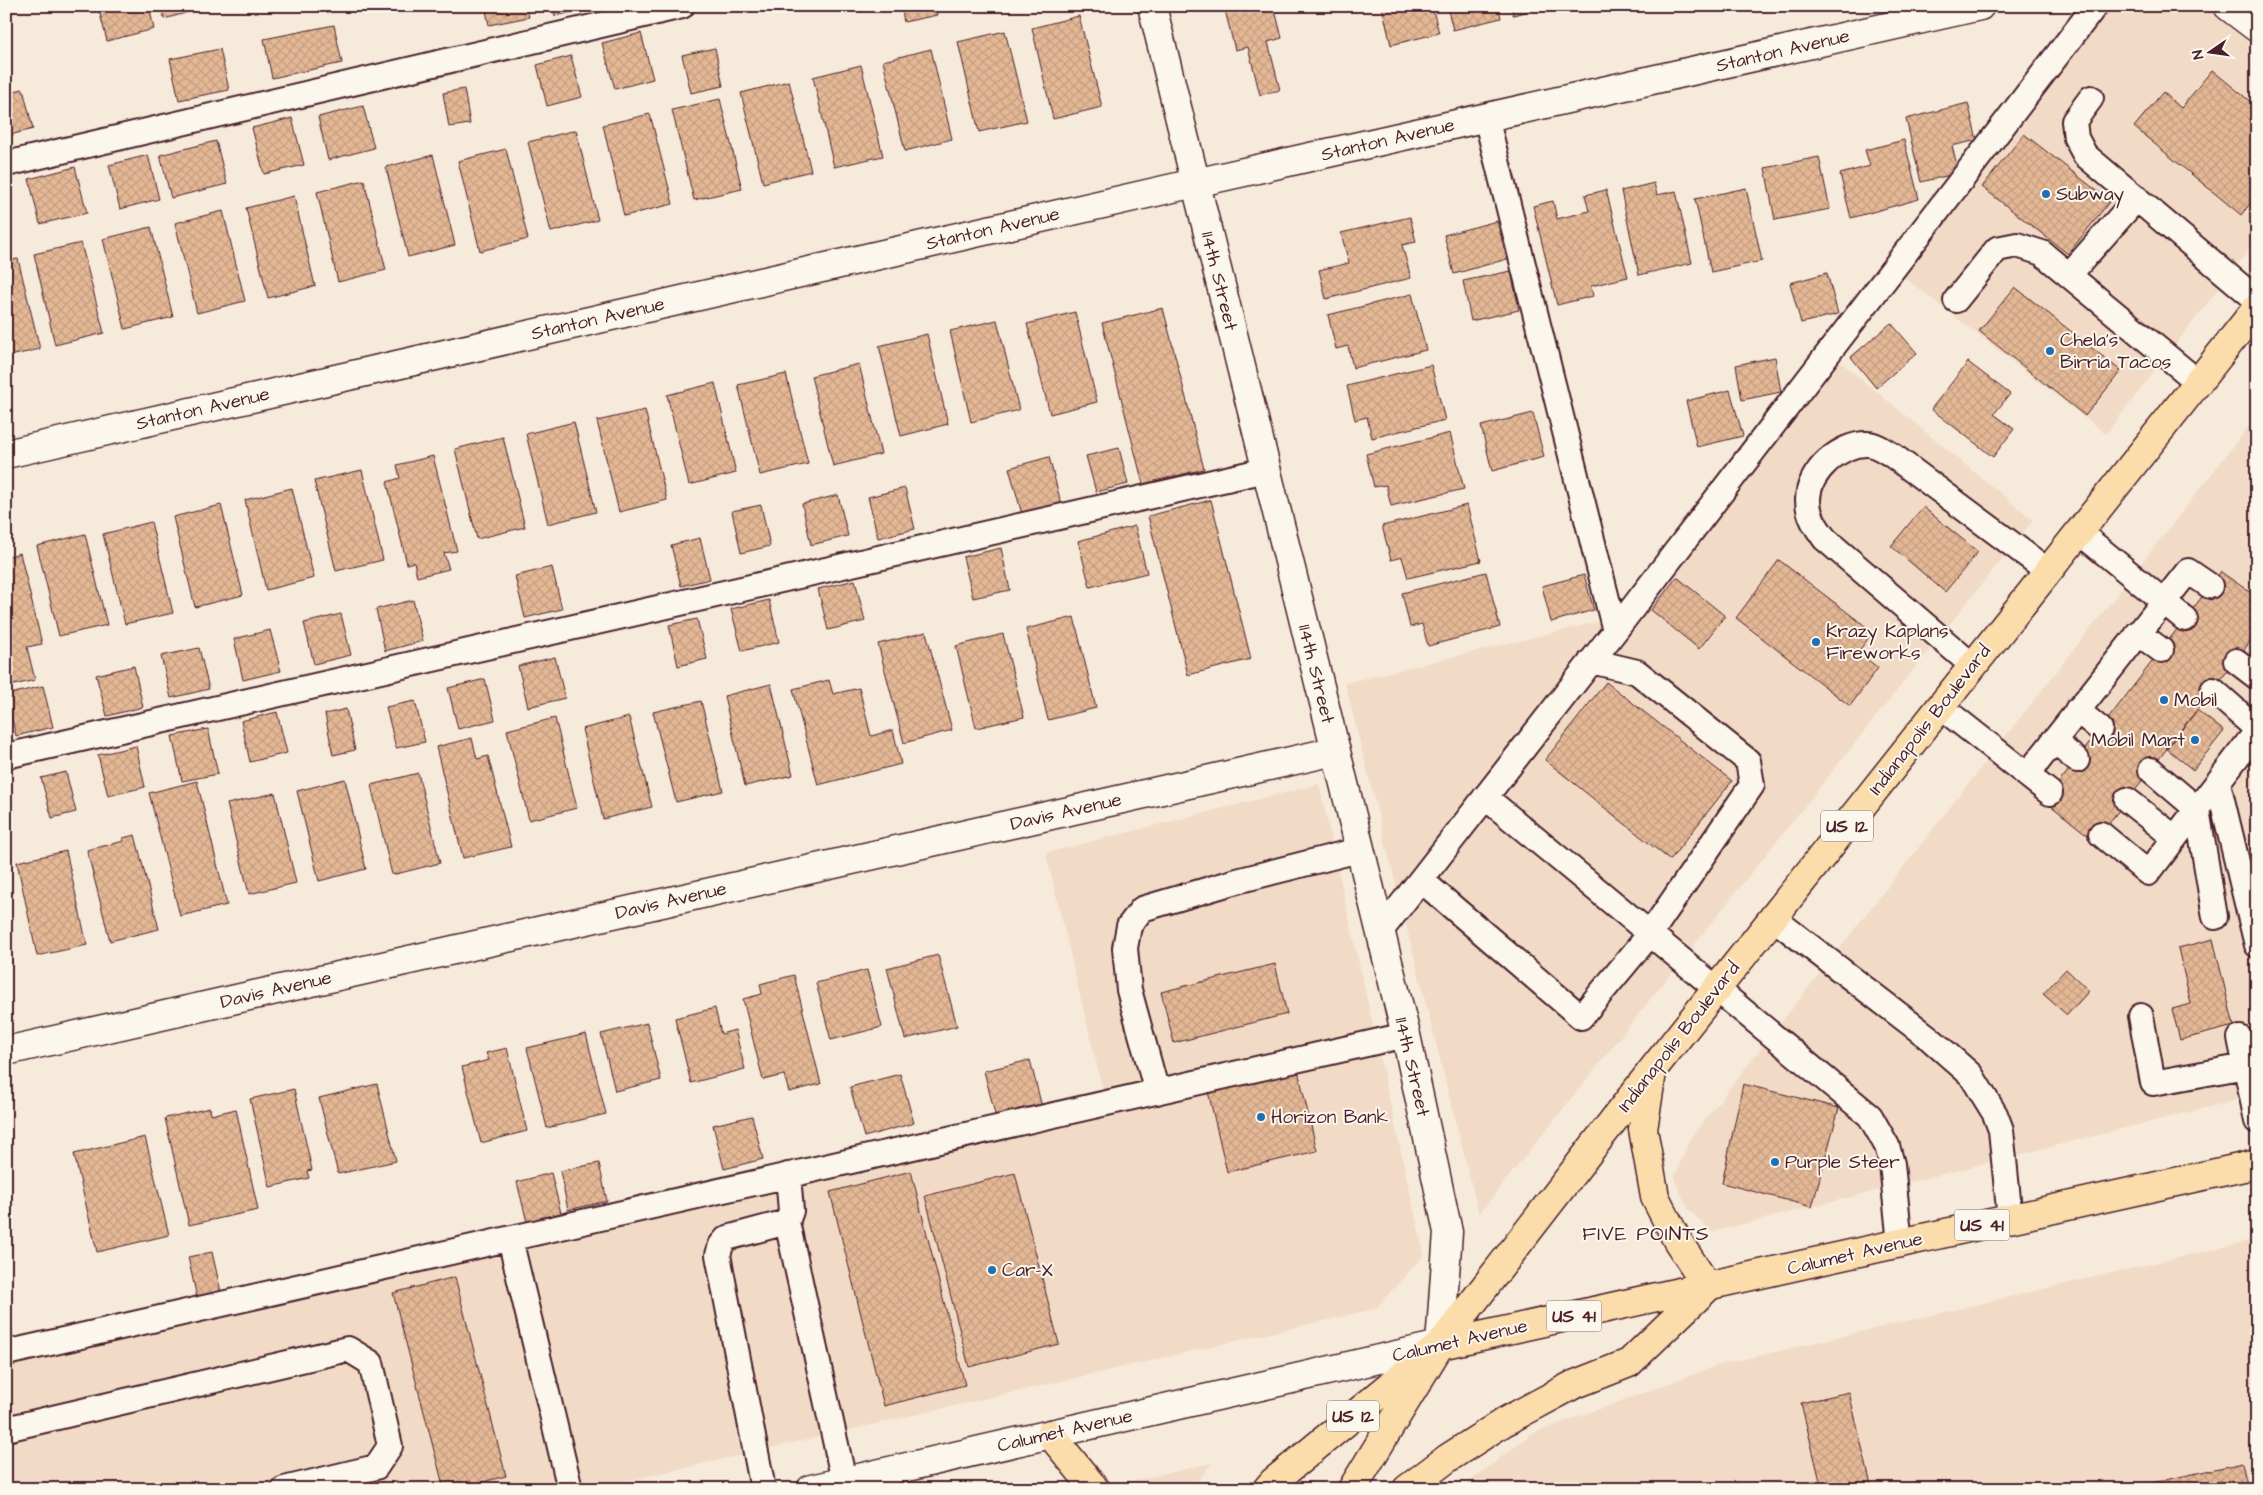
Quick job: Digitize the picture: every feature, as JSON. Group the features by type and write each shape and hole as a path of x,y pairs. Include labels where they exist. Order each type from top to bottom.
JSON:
{"main road":[{"name":"Indianapolis Boulevard","path":"1352,1489 1440,1346 1653,1069 2257,308"},
{"path":"1407,1489 1448,1458 1504,1422 1572,1385 1629,1363 1708,1287 1677,1240 1655,1197 1643,1129 1653,1069"},
{"name":"Calumet Avenue","path":"1440,1346 2257,1164"},
{"name":"Indianapolis Boulevard","path":"1267,1489 1273,1482 1440,1346"},
{"path":"1050,1434 1095,1489"}],"street":[{"name":"114th Street","path":"1152,6 1406,1035 1448,1232 1440,1346"},
{"name":"Stanton Avenue","path":"6,454 1980,6"},
{"path":"2228,6 2255,23"},
{"name":"Davis Avenue","path":"6,1051 1335,751"},
{"name":"Calumet Avenue","path":"810,1489 1440,1346"}],"lane":[{"path":"6,164 682,6"},
{"path":"1380,932 1592,661 2095,6"},
{"path":"2091,98 2074,121 2076,138 2085,155 2257,300"},
{"path":"1486,118 1615,631"},
{"path":"2069,275 2137,198"},
{"path":"1956,300 1997,249 2017,245 2042,253 2198,382"},
{"path":"1973,666 1824,539 1813,524 1808,500 1814,477 1832,457 1848,447 1869,443 1892,455 2048,572"},
{"path":"6,756 1266,470"},
{"path":"2079,532 2185,619"},
{"path":"2027,775 2188,571 2210,586"},
{"path":"2138,633 2161,650"},
{"path":"2236,660 2257,677"},
{"path":"1421,880 1581,1017 1650,934 1752,785 1748,761 1637,672 1592,661"},
{"path":"2101,834 2148,873 2176,838 2257,730 2213,690"},
{"path":"1941,707 2050,793"},
{"path":"2077,710 2100,729"},
{"path":"2053,741 2077,760"},
{"path":"2151,770 2197,809 2215,917"},
{"path":"2218,783 2257,945"},
{"path":"1485,797 1870,1116 1887,1146 1892,1164 1900,1244"},
{"path":"2126,800 2176,838"},
{"path":"1157,1092 1129,990 1125,948 1129,926 1142,909 1237,881 1359,850"},
{"path":"1773,918 1934,1042 1971,1075 1995,1114 2001,1130 2010,1219"},
{"path":"2141,1016 2153,1083 2252,1065"},
{"path":"6,1353 1406,1035"},
{"path":"2240,1038 2252,1065 2257,1121"},
{"path":"788,1176 791,1211 787,1222 844,1481"},
{"path":"762,1489 718,1255 721,1245 727,1238 787,1222"},
{"path":"510,1238 570,1489"},
{"path":"6,1429 348,1349 371,1363 390,1446 376,1467 284,1489"}],"shaded area":[{"path":"2088,6 2257,6 2257,239 2106,434 1887,264"},
{"path":"1822,347 2033,520 1479,1214 1345,683 1610,619"},
{"path":"2257,416 2257,1095 1712,1232 1688,1209 1674,1179 1689,1140"},
{"path":"1319,784 1424,1255 1375,1309 593,1489 6,1489 6,1344 1103,1091 1046,853"},
{"path":"2257,1239 2257,1489 1460,1489 1531,1434 1719,1365"},
{"path":"1212,1463 1191,1489 1097,1489"}],"building":[{"path":"98,6 149,6 154,29 107,41"},
{"path":"161,6 211,6 164,19"},
{"path":"485,6 526,6 529,17 489,25"},
{"path":"553,6 596,6 596,7 555,16"},
{"path":"901,6 935,6 937,15 904,22"},
{"path":"1224,6 1274,6 1282,38 1268,42 1280,90 1260,95 1248,47 1235,50"},
{"path":"1382,6 1432,6 1439,33 1391,45"},
{"path":"1447,6 1498,6 1501,18 1453,30"},
{"path":"1511,6 1550,6 1513,15"},
{"path":"1079,16 1102,107 1053,119 1032,28"},
{"path":"334,25 342,63 272,78 264,39"},
{"path":"1005,31 1027,121 979,132 958,42"},
{"path":"641,33 653,79 615,89 602,43"},
{"path":"715,48 723,86 691,93 682,55"},
{"path":"220,49 229,90 179,100 170,59"},
{"path":"931,49 952,139 905,151 883,61"},
{"path":"571,56 582,97 547,106 537,65"},
{"path":"861,65 883,156 834,167 813,77"},
{"path":"2212,70 2257,107 2257,195 2241,215 2134,127 2163,92 2181,108"},
{"path":"789,81 811,171 763,183 741,93"},
{"path":"23,89 33,129 6,136 6,93"},
{"path":"464,89 470,124 449,127 443,93"},
{"path":"720,99 742,189 694,200 672,110"},
{"path":"1968,103 1977,140 1952,146 1959,173 1921,182 1906,119"},
{"path":"363,106 374,148 328,160 318,117"},
{"path":"650,114 673,204 624,216 603,125"},
{"path":"292,118 304,165 264,174 252,128"},
{"path":"576,130 598,220 551,232 528,142"},
{"name":"Subway","path":"2024,134 2110,201 2068,254 1982,187"},
{"path":"1904,140 1919,199 1851,218 1840,174 1870,166 1865,150"},
{"path":"216,141 227,184 171,198 160,155"},
{"path":"506,149 528,239 480,251 458,161"},
{"path":"148,155 159,199 120,209 109,165"},
{"path":"433,155 455,245 408,257 386,167"},
{"path":"1819,157 1830,209 1775,220 1765,168"},
{"path":"75,167 87,213 40,224 29,179"},
{"path":"364,180 386,270 338,282 317,192"},
{"path":"1654,183 1657,195 1676,191 1692,263 1639,275 1621,191"},
{"path":"1746,188 1762,261 1711,272 1695,199"},
{"path":"1606,190 1628,277 1591,286 1593,296 1557,305 1533,206 1553,201 1557,219 1589,211 1585,195"},
{"path":"294,196 315,286 268,298 246,208"},
{"path":"223,211 245,301 197,313 175,223"},
{"path":"1410,217 1416,242 1402,245 1411,278 1326,299 1319,270 1349,263 1341,233"},
{"path":"1497,221 1507,259 1454,274 1444,235"},
{"path":"151,227 173,317 125,329 103,239"},
{"path":"81,243 104,333 55,345 34,254"},
{"path":"18,259 40,349 6,357 6,261"},
{"path":"1511,271 1519,310 1471,321 1463,281"},
{"path":"1827,273 1838,314 1801,323 1790,283"},
{"name":"Chela's Birria Tacos","path":"2015,287 2121,371 2085,416 1979,331"},
{"path":"1412,294 1426,350 1353,368 1348,346 1336,349 1328,315"},
{"path":"1163,308 1204,469 1143,484 1102,323"},
{"path":"1075,312 1097,402 1050,414 1027,324"},
{"path":"997,320 1019,410 971,422 950,331"},
{"path":"1891,323 1917,353 1876,388 1851,357"},
{"path":"927,334 948,424 901,436 879,346"},
{"path":"1775,357 1781,392 1742,400 1736,365"},
{"path":"1968,362 2010,394 1994,414 2014,429 1993,457 1931,409"},
{"path":"859,364 881,454 833,466 811,376"},
{"path":"1431,365 1445,420 1372,438 1367,417 1355,420 1347,386"},
{"path":"786,374 808,464 760,475 738,385"},
{"path":"715,383 736,473 689,485 667,395"},
{"path":"1730,390 1743,436 1697,447 1686,401"},
{"path":"645,410 667,500 619,512 597,421"},
{"path":"1533,413 1544,457 1492,471 1481,426"},
{"path":"574,422 596,512 548,524 526,434"},
{"path":"1450,433 1464,489 1391,506 1386,485 1374,487 1366,454"},
{"path":"503,437 525,527 477,539 455,449"},
{"path":"1119,448 1128,484 1096,492 1086,456"},
{"path":"433,456 457,551 444,553 449,569 417,577 414,562 407,564 387,482 400,478 397,465"},
{"path":"1049,457 1061,503 1022,514 1009,468"},
{"path":"362,470 383,560 336,571 314,481"},
{"path":"292,488 314,578 266,590 245,500"},
{"path":"905,488 915,529 878,538 868,497"},
{"path":"838,495 848,536 811,545 802,504"},
{"path":"1211,500 1251,659 1188,675 1148,516"},
{"path":"221,505 243,595 195,607 173,517"},
{"path":"761,505 770,546 741,553 732,511"},
{"path":"1467,505 1481,561 1408,578 1402,557 1391,560 1382,526"},
{"path":"1923,507 1978,552 1945,592 1891,546"},
{"path":"151,522 173,613 125,624 103,534"},
{"path":"1135,526 1147,573 1090,587 1078,541"},
{"path":"85,534 107,625 59,636 37,546"},
{"path":"700,538 710,579 681,586 671,545"},
{"path":"1001,548 1010,590 973,598 963,557"},
{"path":"20,553 42,644 27,647 35,680 6,687 6,557"},
{"name":"Krazy Kaplans Fireworks","path":"1779,560 1873,632 1858,652 1878,668 1850,706 1736,618"},
{"path":"552,567 562,609 525,618 515,576"},
{"path":"1486,572 1500,627 1428,646 1422,624 1410,627 1402,593"},
{"name":"Mobil","path":"2221,572 2257,597 2257,633 2095,841 2045,801"},
{"path":"1584,575 1594,610 1551,622 1542,586"},
{"path":"1677,577 1725,616 1699,649 1651,610"},
{"path":"855,580 865,621 828,630 818,589"},
{"path":"413,600 423,641 385,651 376,609"},
{"path":"769,600 779,642 742,651 731,609"},
{"path":"341,614 351,655 314,664 304,623"},
{"path":"1074,617 1096,708 1048,720 1026,629"},
{"path":"697,619 707,659 678,666 669,625"},
{"path":"270,630 281,671 243,680 234,639"},
{"path":"926,632 952,730 904,743 878,644"},
{"path":"1003,634 1024,717 976,728 956,646"},
{"path":"199,648 209,689 171,698 161,656"},
{"path":"555,657 565,698 528,707 518,666"},
{"path":"134,666 143,707 107,716 96,675"},
{"path":"485,679 495,720 458,729 448,688"},
{"path":"829,680 833,694 859,688 871,736 893,730 901,764 818,785 793,689"},
{"path":"1606,682 1732,781 1670,860 1545,760"},
{"path":"771,684 793,775 745,786 724,696"},
{"path":"43,686 53,727 16,736 6,695"},
{"path":"415,701 425,742 396,748 386,707"},
{"path":"701,701 723,791 676,802 653,712"},
{"path":"346,709 355,750 333,755 325,714"},
{"name":"Mobil Mart","path":"2197,710 2224,731 2193,770 2166,748"},
{"path":"277,712 287,753 250,762 241,721"},
{"path":"629,717 652,807 603,819 582,729"},
{"path":"555,718 577,808 529,820 507,730"},
{"path":"208,729 218,774 182,781 172,736"},
{"path":"472,738 477,759 488,756 511,847 463,858 436,747"},
{"path":"136,746 145,787 108,796 98,755"},
{"path":"66,772 76,812 52,818 41,778"},
{"path":"418,773 440,863 392,875 371,785"},
{"path":"345,779 366,869 319,881 297,791"},
{"path":"197,781 227,905 180,916 149,793"},
{"path":"275,793 296,883 249,894 227,804"},
{"path":"135,835 159,929 110,941 87,850 124,841 123,838"},
{"path":"66,851 87,945 37,956 17,862"},
{"path":"6,936 12,964 6,965"},
{"path":"2213,939 2234,1026 2180,1040 2172,1009 2191,1004 2178,948"},
{"path":"938,955 957,1026 905,1039 887,968"},
{"path":"1275,964 1287,1014 1174,1043 1161,992"},
{"path":"2066,969 2089,991 2067,1015 2043,994"},
{"path":"867,970 882,1027 831,1040 816,983"},
{"path":"794,975 821,1084 789,1092 784,1075 763,1080 743,999 762,994 760,984"},
{"path":"715,1008 721,1034 735,1030 745,1069 691,1083 675,1018"},
{"path":"647,1023 661,1080 615,1091 601,1034"},
{"path":"586,1034 606,1114 547,1128 527,1048"},
{"path":"507,1048 527,1131 481,1143 462,1067 489,1060 486,1053"},
{"path":"1030,1060 1042,1107 996,1118 984,1071"},
{"name":"Horizon Bank","path":"1296,1062 1317,1151 1227,1172 1206,1083"},
{"path":"900,1074 914,1123 864,1137 850,1087"},
{"path":"377,1084 396,1161 338,1174 319,1098"},
{"name":"Purple Steer","path":"1743,1084 1839,1108 1812,1207 1722,1183"},
{"path":"294,1089 312,1170 307,1171 309,1178 270,1187 250,1099"},
{"path":"210,1108 211,1115 236,1109 258,1210 189,1225 165,1118"},
{"path":"752,1116 763,1159 724,1169 713,1125"},
{"path":"145,1137 169,1235 97,1252 74,1154"},
{"path":"599,1163 607,1201 568,1210 560,1171"},
{"path":"911,1171 965,1385 884,1406 830,1192"},
{"path":"551,1173 561,1213 527,1222 517,1182"},
{"name":"Car-X","path":"1015,1173 1059,1344 969,1367 925,1196"},
{"path":"212,1252 221,1292 197,1298 188,1257"},
{"path":"455,1277 506,1476 455,1489 444,1489 393,1293"},
{"path":"6,1304 14,1341 6,1343"},
{"path":"1849,1392 1871,1485 1856,1489 1822,1489 1801,1403"},
{"path":"2242,1463 2248,1489 2125,1489"}],"place":[{"name":"Subway","path":"2046,194"},
{"name":"Chela's Birria Tacos","path":"2050,351"},
{"name":"Krazy Kaplans Fireworks","path":"1816,642"},
{"name":"Mobil","path":"2164,700"},
{"name":"Mobil Mart","path":"2195,740"},
{"name":"Horizon Bank","path":"1261,1117"},
{"name":"Purple Steer","path":"1775,1162"},
{"name":"Car-X","path":"992,1270"}],"district":[{"name":"FIVE POINTS","path":"1646,1234"}]}
